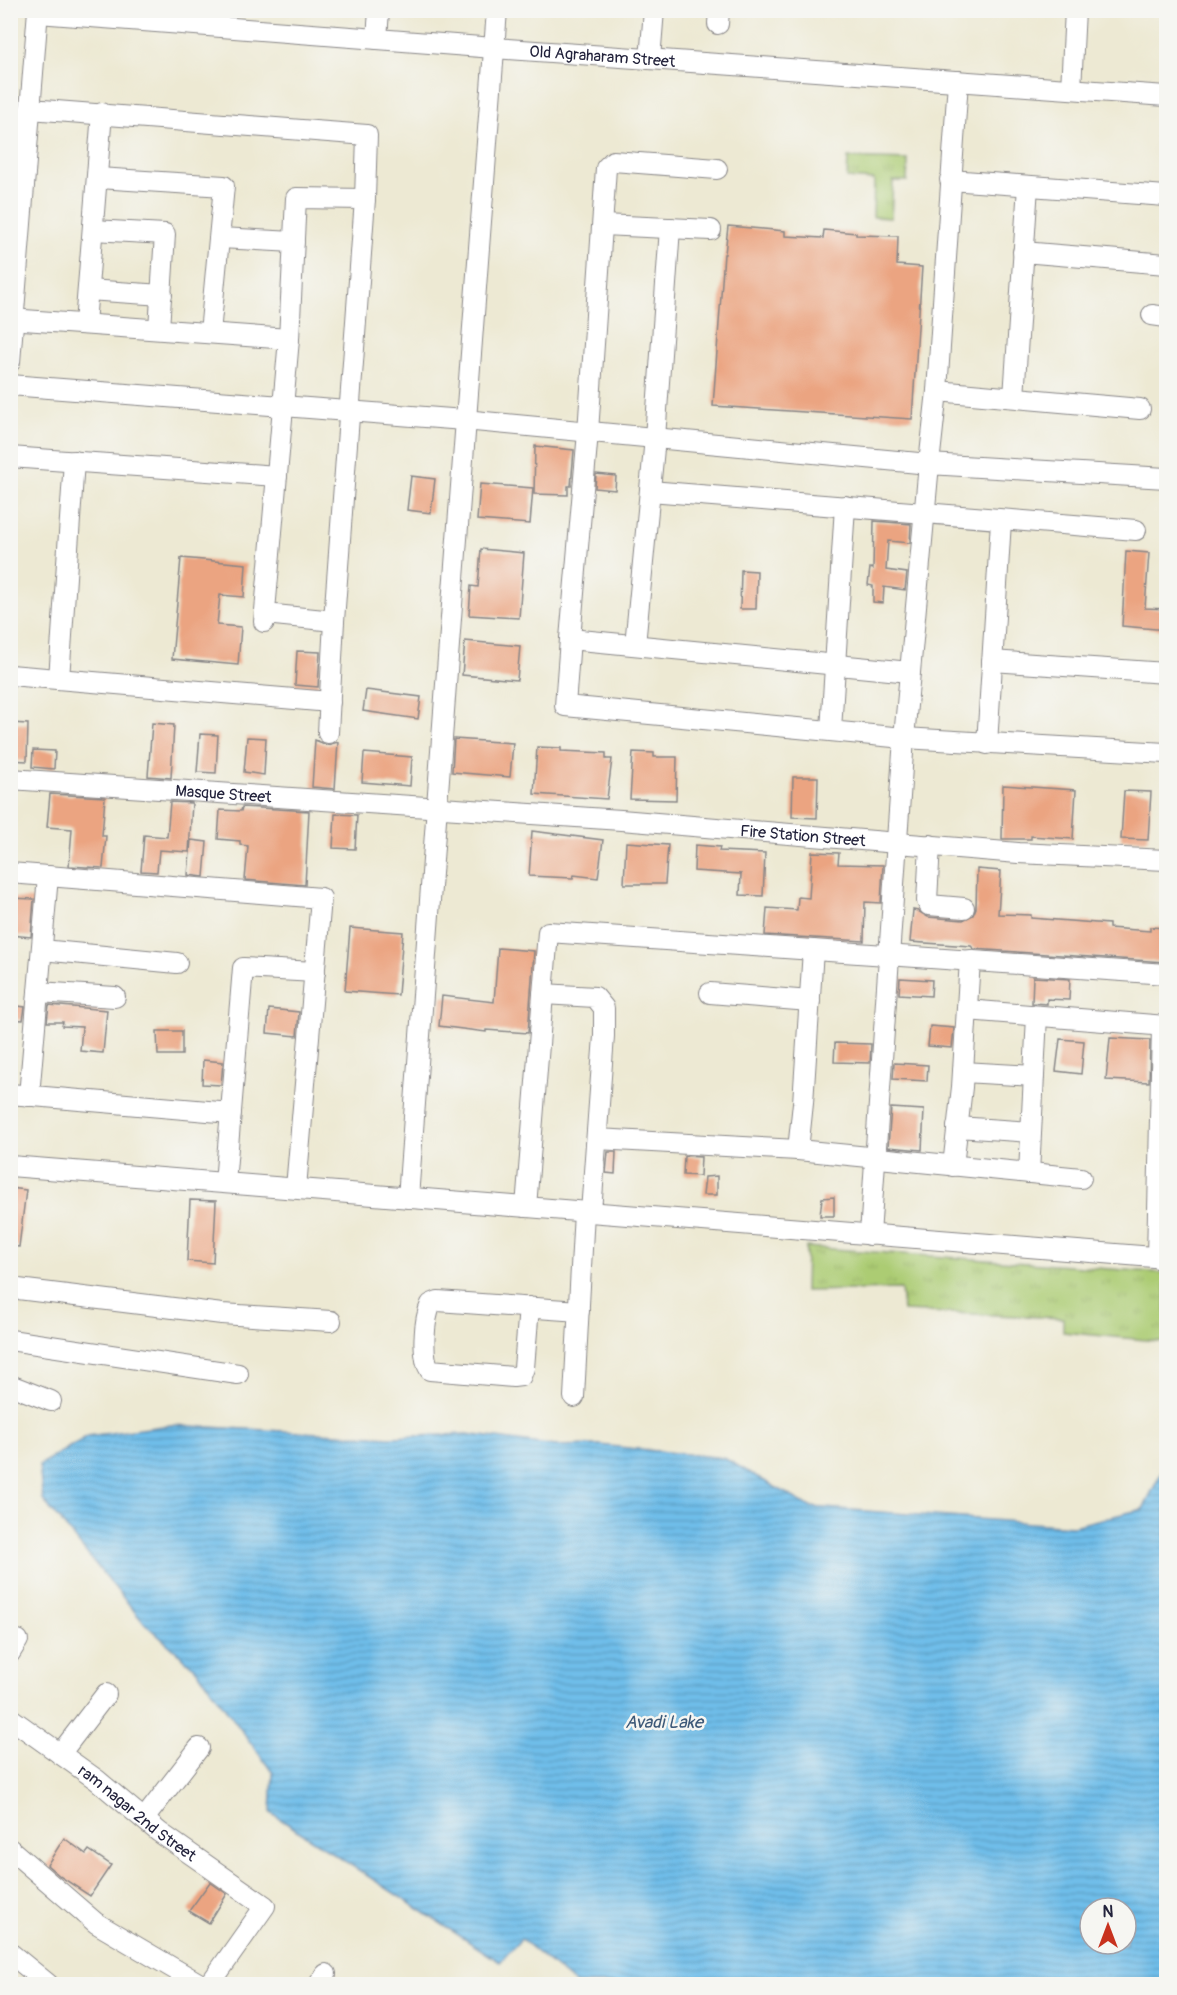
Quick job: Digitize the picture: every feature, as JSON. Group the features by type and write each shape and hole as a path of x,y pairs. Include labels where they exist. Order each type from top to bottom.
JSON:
{"street":[{"path":"377,39 379,10"},
{"path":"408,1198 439,808 464,420 497,10"},
{"path":"650,59 654,10"},
{"path":"1071,89 1075,10"},
{"path":"10,362 38,12"},
{"name":"Old Agraharam Street","path":"38,12 494,48 1167,96"},
{"path":"870,1235 904,738 937,391 958,81"},
{"path":"30,109 367,135 365,199 328,733"},
{"path":"85,324 102,113"},
{"path":"717,169 613,161 606,168 588,432 565,706 904,738 1167,753"},
{"path":"98,178 224,186 210,333"},
{"path":"950,180 1167,196"},
{"path":"1014,397 1028,186"},
{"path":"334,621 264,618 289,339 296,198 365,199"},
{"path":"603,225 711,230"},
{"path":"635,645 655,438 670,228"},
{"path":"93,230 165,234 159,329"},
{"path":"220,238 294,242"},
{"path":"1023,252 1167,264"},
{"path":"88,291 162,295"},
{"path":"12,319 289,339"},
{"path":"10,385 349,410 929,464 1167,478"},
{"path":"937,391 1140,409"},
{"path":"10,457 277,476"},
{"path":"59,679 74,461"},
{"path":"650,491 1001,521 1136,530"},
{"path":"831,730 845,506"},
{"path":"987,744 1001,521"},
{"path":"570,639 836,663 910,672"},
{"path":"992,661 1167,672"},
{"path":"10,675 330,702"},
{"name":"Masque Street","path":"10,779 439,808"},
{"name":"Fire Station Street","path":"439,808 621,820 1018,853 1167,860"},
{"path":"930,845 927,901 929,905 964,908"},
{"path":"10,873 321,898 296,1188"},
{"path":"48,876 39,992 20,1095 231,1113"},
{"path":"526,1207 548,932 1167,974"},
{"path":"798,1150 813,950"},
{"path":"42,951 177,963"},
{"path":"953,1166 963,1072 970,960"},
{"path":"225,1183 243,968 315,972"},
{"path":"39,992 115,997"},
{"path":"710,993 810,1001"},
{"path":"543,994 595,997 604,1008 597,1138 579,1311 574,1397"},
{"path":"10,1166 1162,1258 1164,1026 967,1010"},
{"path":"1029,1173 1037,1016"},
{"path":"963,1072 1034,1076"},
{"path":"957,1127 1031,1132"},
{"path":"597,1138 798,1150 1081,1178"},
{"path":"10,1288 222,1314 331,1321"},
{"path":"529,1307 524,1368 521,1376 430,1370 425,1363 427,1313 431,1304 438,1301 529,1307 579,1311"},
{"path":"10,1340 238,1374"},
{"path":"10,1385 51,1401"},
{"path":"60,1754 106,1694"},
{"name":"ram nagar 2nd Street","path":"10,1718 97,1779 159,1832 265,1906 210,1984"},
{"path":"144,1819 199,1748"},
{"path":"10,1849 96,1923 201,1984"},
{"path":"10,1953 48,1984"}],"green space":[{"path":"848,158 908,160 907,181 893,181 891,218 873,217 874,180 847,178"},
{"path":"806,1247 1166,1273 1166,1342 1063,1332 1063,1318 903,1311 901,1289 805,1291"}],"water":[{"name":"Avadi Lake","path":"171,1425 391,1437 467,1434 555,1446 599,1445 724,1458 810,1507 1073,1526 1143,1509 1166,1463 1166,1984 575,1984 521,1939 500,1962 271,1813 273,1773 197,1670 144,1623 43,1500 39,1465 88,1436"}],"building":[{"path":"728,226 785,231 785,236 823,238 824,230 856,233 856,235 898,236 897,265 922,267 912,419 713,406"},
{"path":"535,446 574,450 568,495 534,494"},
{"path":"596,474 616,476 615,490 595,488"},
{"path":"411,476 435,479 431,513 407,510"},
{"path":"480,484 533,488 530,524 477,520"},
{"path":"874,521 911,524 910,543 888,541 886,570 907,573 905,590 884,587 883,603 873,602 873,586 868,585 870,568 873,569"},
{"path":"481,549 524,553 519,618 469,615 471,586 478,587"},
{"path":"1126,551 1149,553 1145,608 1167,609 1167,630 1122,626"},
{"path":"181,558 246,564 244,597 220,595 217,625 241,627 238,665 172,659"},
{"path":"741,570 757,571 756,609 740,609"},
{"path":"465,641 520,646 517,680 462,675"},
{"path":"297,651 320,652 318,687 295,685"},
{"path":"366,690 421,697 418,719 363,711"},
{"path":"10,723 28,724 27,761 10,760"},
{"path":"152,723 174,725 171,778 148,776"},
{"path":"200,734 218,735 216,773 197,772"},
{"path":"247,737 266,738 264,775 244,772"},
{"path":"454,739 513,743 510,777 452,772"},
{"path":"315,740 327,745 338,742 335,789 312,787"},
{"path":"537,747 561,748 561,751 606,753 606,759 612,759 607,799 534,794"},
{"path":"33,750 55,751 54,769 32,767"},
{"path":"633,752 654,753 654,757 677,757 676,800 630,799"},
{"path":"364,753 412,757 410,786 362,782"},
{"path":"793,777 818,777 817,818 792,817"},
{"path":"1003,785 1076,790 1073,839 1031,836 1031,839 1002,839"},
{"path":"1124,791 1151,792 1148,840 1121,839"},
{"path":"50,794 105,797 102,836 106,836 103,868 69,866 72,829 47,827"},
{"path":"170,802 192,803 189,852 159,850 157,872 141,871 144,835 167,837"},
{"path":"242,807 309,811 305,885 245,880 248,846 240,845 240,841 218,839 220,810 241,811"},
{"path":"335,814 357,815 355,849 333,848"},
{"path":"532,831 603,840 598,878 574,875 573,878 529,876"},
{"path":"191,840 207,842 204,877 188,875"},
{"path":"626,842 668,845 665,884 624,884"},
{"path":"695,845 720,847 719,851 765,853 763,896 740,895 741,874 694,871"},
{"path":"812,852 839,853 838,864 883,865 881,903 865,902 864,941 765,935 767,908 797,910 798,897 809,898"},
{"path":"977,869 1001,871 998,914 1031,915 1031,918 1109,924 1109,928 1150,931 1150,927 1166,928 1165,962 974,949 971,946 910,942 913,910 928,917 963,920 973,915 976,908"},
{"path":"10,898 34,899 31,937 10,935"},
{"path":"350,928 403,932 398,995 345,991"},
{"path":"498,948 534,951 528,1033 486,1030 486,1032 439,1026 442,996 494,1002"},
{"path":"1033,977 1070,979 1069,1000 1047,999 1047,1004 1032,1003"},
{"path":"900,978 932,980 931,996 899,994"},
{"path":"10,1005 25,1007 23,1020 10,1019"},
{"path":"49,1005 107,1010 103,1053 80,1051 82,1027 62,1026 63,1022 47,1022"},
{"path":"269,1009 299,1012 297,1036 267,1033"},
{"path":"930,1026 954,1028 952,1048 928,1046"},
{"path":"157,1031 182,1031 182,1055 158,1055"},
{"path":"1110,1038 1150,1040 1149,1082 1106,1080"},
{"path":"1060,1039 1084,1041 1081,1074 1056,1071"},
{"path":"835,1043 871,1044 870,1063 834,1062"},
{"path":"203,1060 223,1062 221,1085 202,1084"},
{"path":"894,1063 928,1065 927,1081 893,1079"},
{"path":"891,1108 924,1110 922,1150 888,1147"},
{"path":"608,1152 616,1152 615,1174 606,1173"},
{"path":"684,1156 701,1157 700,1176 683,1175"},
{"path":"717,1176 717,1195 703,1195 705,1177"},
{"path":"10,1188 26,1190 19,1247 10,1246"},
{"path":"834,1197 834,1216 820,1216 822,1198"},
{"path":"190,1200 216,1201 213,1263 187,1261"},
{"path":"64,1838 86,1854 89,1850 111,1865 90,1896 47,1865"},
{"path":"210,1882 227,1894 209,1923 189,1911"}]}
